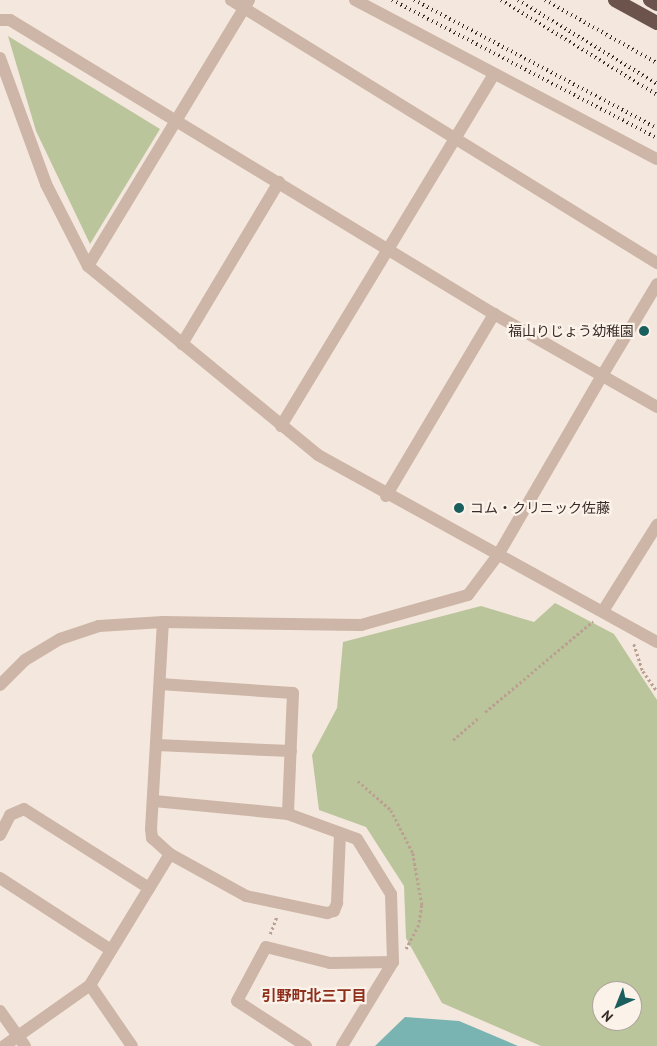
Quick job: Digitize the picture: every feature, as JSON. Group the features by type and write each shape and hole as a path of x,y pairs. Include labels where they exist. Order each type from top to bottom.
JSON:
{"highway":[{"path":"615,0 657,24"},
{"path":"650,0 657,4"}],"street":[{"path":"231,0 247,4 454,138 657,264"},
{"path":"355,0 657,159"},
{"path":"88,266 247,4"},
{"path":"0,20 10,20 388,247 494,314 603,374 657,407"},
{"path":"0,58 46,184 88,266 318,455 386,496 498,555 601,614 657,642"},
{"path":"281,426 494,74"},
{"path":"182,344 280,182"},
{"path":"0,685 25,660 60,639 99,626 163,622 361,625 468,595 498,555 657,284"},
{"path":"386,496 494,314"},
{"path":"601,614 657,525"},
{"path":"163,622 152,838 170,854 246,896 334,912 340,832"},
{"path":"160,684 293,693 288,814"},
{"path":"157,745 291,751"},
{"path":"154,801 288,814 357,839 391,894 392,962 342,1046"},
{"path":"0,835 10,815 24,810 149,888"},
{"path":"4,1046 21,1041 90,985 170,854"},
{"path":"0,878 111,950"},
{"path":"306,1046 236,1002 266,947 330,963 392,962"},
{"path":"90,985 132,1046"},
{"path":"0,1011 21,1041"}],"path":[{"path":"485,712 601,614"},
{"path":"638,631 633,650 657,691"},
{"path":"453,740 479,717"},
{"path":"358,781 395,817 420,879 419,925 413,940 392,962"},
{"path":"266,947 282,904"}],"green space":[{"path":"8,36 160,129 90,244 36,131"},
{"path":"555,603 614,634 657,700 657,1046 541,1046 442,1003 406,938 404,886 366,827 319,810 312,755 337,708 343,642 481,606 534,622"}],"water":[{"path":"405,1017 459,1021 518,1046 375,1046"}],"railway":[{"path":"392,0 657,138"},
{"path":"414,0 657,128"},
{"path":"501,0 657,95"},
{"path":"518,0 657,84"},
{"path":"545,0 657,63"}],"place":[{"name":"福山りじょう幼稚園","path":"644,331"},
{"name":"コム・クリニック佐藤","path":"459,508"}],"district":[{"name":"引野町北三丁目","path":"314,996"}]}
